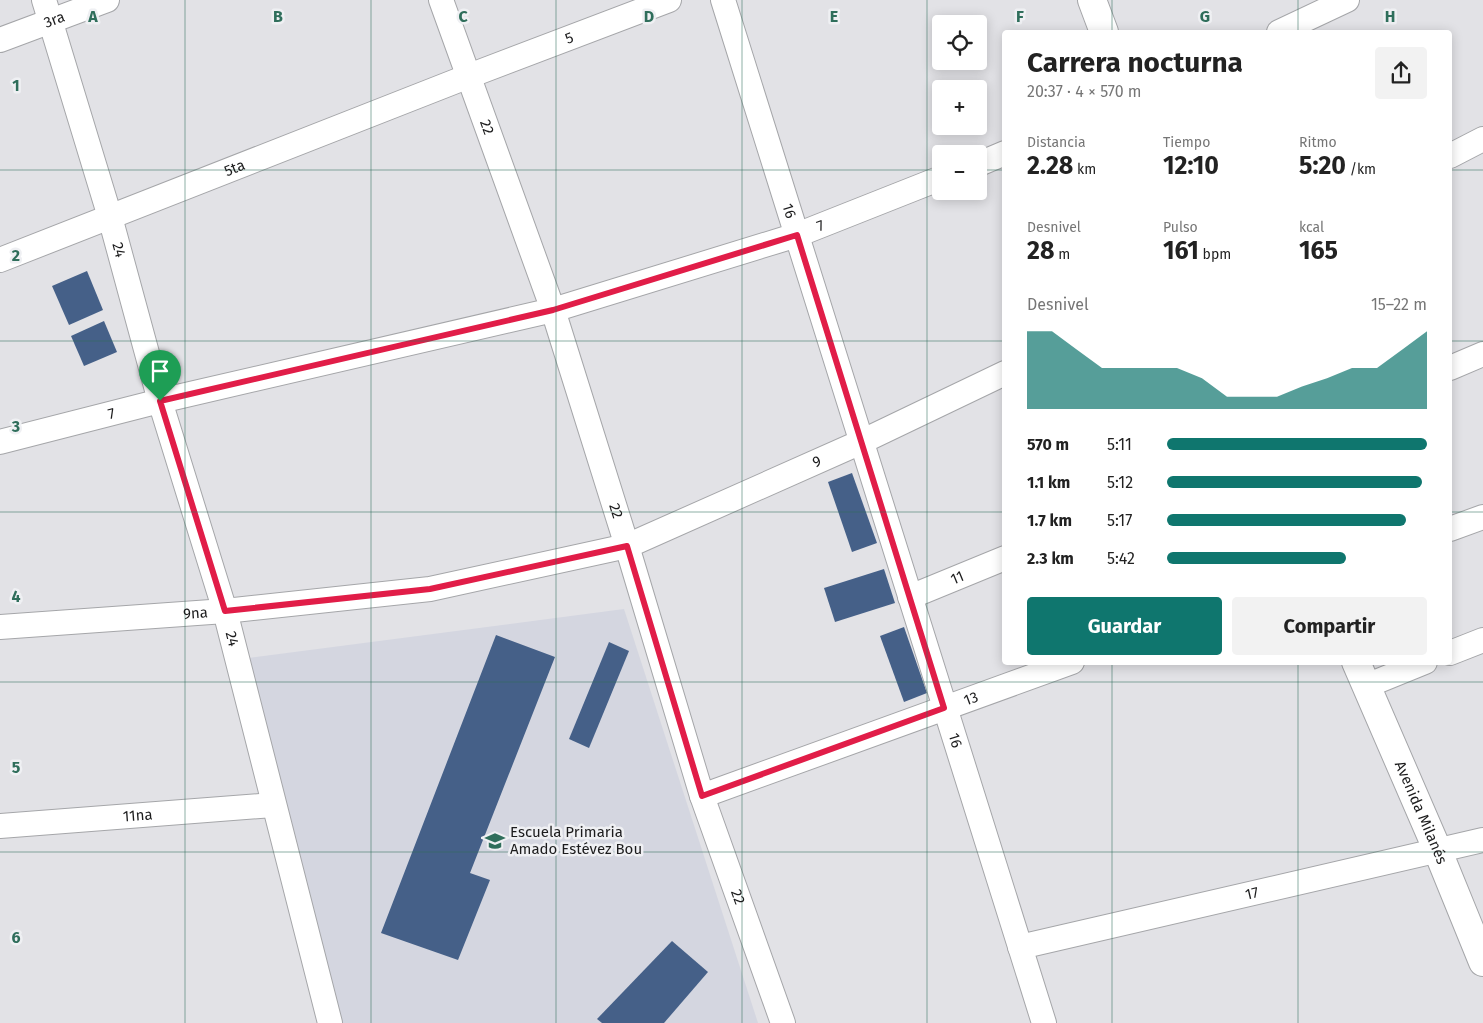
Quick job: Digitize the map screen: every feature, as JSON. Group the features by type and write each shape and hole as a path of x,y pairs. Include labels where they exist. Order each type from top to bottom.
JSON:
{"street":[{"name":"3ra","path":"0,40 47,10 107,0"},
{"name":"22","path":"441,0 553,310 627,546 702,796 783,1023"},
{"name":"5","path":"469,76 669,0"},
{"name":"16","path":"723,0 1044,1023"},
{"path":"1092,0 1103,30"},
{"path":"1283,30 1347,0"},
{"name":"24","path":"47,10 110,217 160,401 225,611 330,1023"},
{"name":"5ta","path":"0,260 469,76"},
{"path":"1452,155 1483,139"},
{"path":"987,161 1002,154"},
{"name":"7","path":"0,442 160,401 553,310 797,235 932,182"},
{"path":"1452,367 1483,354"},
{"name":"9","path":"627,546 861,442 1002,374"},
{"path":"1452,528 1483,518"},
{"name":"9na","path":"0,627 225,611 430,589 627,546"},
{"name":"11","path":"910,597 1002,559"},
{"path":"1452,652 1483,640"},
{"name":"13","path":"702,796 1064,665"},
{"path":"1361,674 1409,665"},
{"name":"Avenida Milanés","path":"1361,674 1437,849 1483,962"},
{"name":"11na","path":"0,826 273,805"},
{"name":"17","path":"1020,947 1437,849 1483,840"}],"shaded area":[{"name":"Escuela Primaria Amado Estévez Bou","path":"624,609 758,1023 341,1023 241,659"}],"building":[{"path":"87,271 103,310 69,325 52,286"},
{"path":"104,321 117,352 84,366 71,336"},
{"path":"852,473 877,543 852,552 828,482"},
{"path":"884,569 895,603 835,622 824,588"},
{"path":"904,627 927,693 904,702 880,636"},
{"path":"496,635 555,657 470,873 490,880 458,960 381,933"},
{"path":"609,642 629,651 589,748 569,739"},
{"path":"672,941 708,972 664,1023 602,1023 597,1019"}],"place":[{"name":"Escuela Primaria Amado Estévez Bou","path":"495,841"}],"route":[{"path":"797,235 944,708 702,796 627,546 430,589 225,611 160,401 553,310 797,235"}]}
